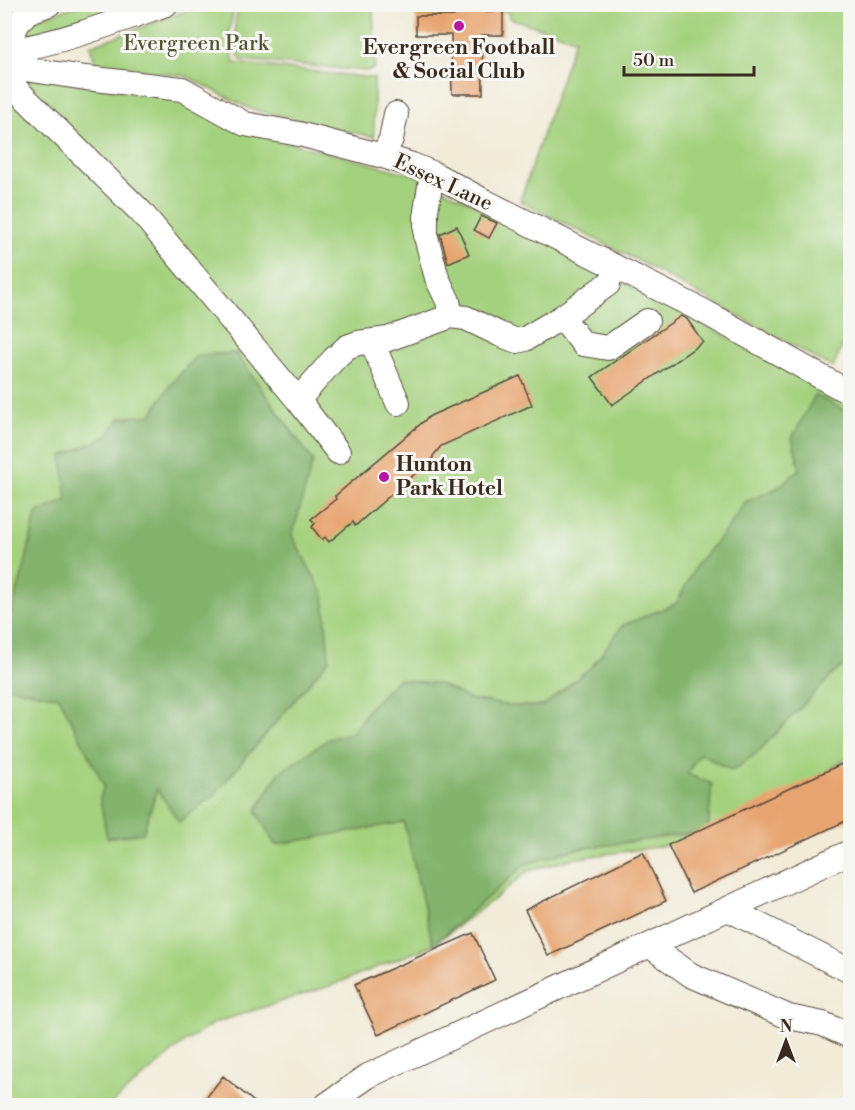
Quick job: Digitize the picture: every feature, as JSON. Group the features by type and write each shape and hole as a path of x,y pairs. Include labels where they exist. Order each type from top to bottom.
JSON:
{"street":[{"path":"4,51 18,23 27,12 49,4"},
{"path":"4,51 30,48 72,37 166,4"},
{"path":"72,37 86,78"},
{"name":"Essex Lane","path":"4,66 182,89 245,124 299,134 383,156 432,173 703,311 850,393"},
{"path":"4,74 18,92 141,212 298,400 338,452"},
{"path":"383,156 391,139 396,114"},
{"path":"432,173 426,211 426,237 437,278 448,301 451,316"},
{"path":"298,400 347,347 358,343 388,339 451,316 466,318 517,341 525,339 562,317 608,284"},
{"path":"562,317 583,344 608,348 647,321"},
{"path":"372,342 398,403"},
{"path":"325,1106 368,1076 850,852"},
{"path":"728,909 850,971"},
{"path":"650,946 691,975 789,1017 823,1024 850,1036"}],"green space":[{"name":"Evergreen Park","path":"204,4 235,5 229,32 234,63 374,78 374,137 250,109 186,76 96,65 90,46"},
{"path":"241,4 373,5 375,68 368,71 241,60 236,47 235,26"},
{"path":"79,5 98,5 101,11 119,5 134,5 35,37 28,34 26,30 32,20"},
{"path":"413,5 850,5 850,327 833,368 635,259 520,201 575,39 509,18 508,11 454,12 454,16 416,16"},
{"path":"4,71 176,99 295,144 414,175 482,208 850,401 850,756 786,799 693,842 571,859 528,871 433,945 330,986 214,1023 181,1045 110,1105 5,1105"},
{"path":"236,353 313,461 292,536 324,595 329,660 214,795 179,822 157,789 143,833 107,838 100,799 104,785 59,697 5,687 5,616 11,614 26,561 36,513 67,500 62,456 106,437 120,418 151,415 170,385 197,355"},
{"path":"815,395 850,413 850,661 833,674 758,752 732,771 700,753 687,774 712,784 708,831 572,850 526,864 433,945 404,822 275,845 256,811 279,773 329,739 353,732 368,709 398,679 440,684 469,699 512,706 543,706 593,665 623,625 677,603 696,565 729,527 745,502 777,488 800,469 792,438"}],"building":[{"path":"503,11 503,35 482,35 483,94 452,94 451,35 416,35 416,16 454,16 454,12"},
{"path":"481,216 497,223 489,238 474,230"},
{"path":"457,226 469,254 448,263 440,234"},
{"path":"681,316 687,319 703,342 612,405 592,377"},
{"name":"Hunton Park Hotel","path":"520,376 532,405 441,446 433,458 355,526 353,522 329,542 325,537 322,540 312,527 315,523 311,519 430,416"},
{"path":"850,760 850,819 691,893 668,845"},
{"path":"643,852 666,901 548,956 525,910"},
{"path":"473,933 495,980 378,1035 354,985"},
{"path":"223,1076 259,1106 200,1106"}],"place":[{"name":"Evergreen Football & Social Club","path":"459,26"},
{"name":"Hunton Park Hotel","path":"384,477"}]}
